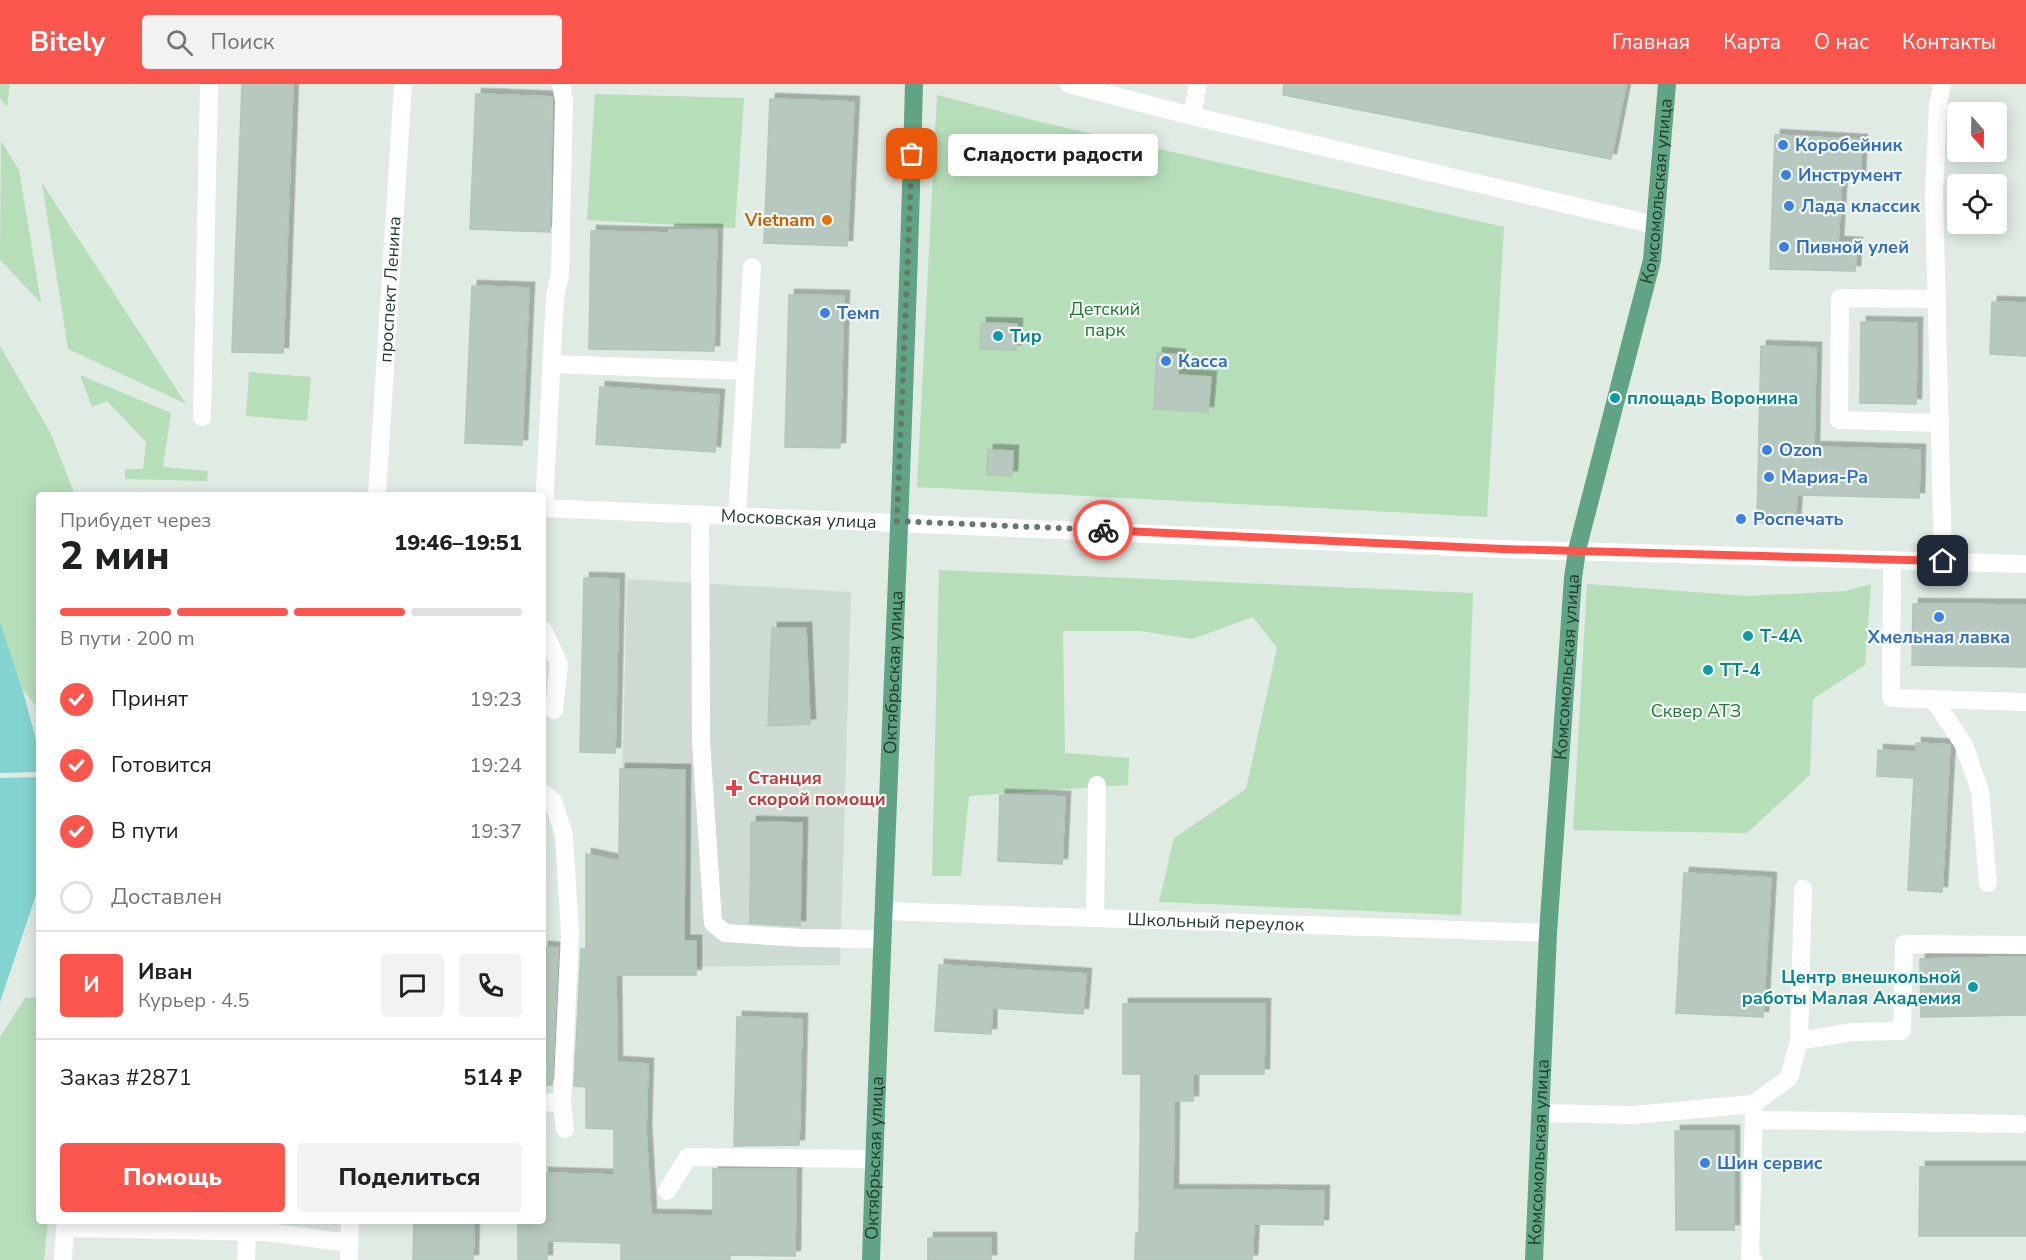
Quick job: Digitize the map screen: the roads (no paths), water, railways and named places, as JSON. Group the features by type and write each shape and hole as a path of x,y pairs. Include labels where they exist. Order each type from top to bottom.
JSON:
{"main road":[{"name":"Октябрьская улица","path":"871,1260 914,84"},
{"name":"Комсомольская улица","path":"1534,1260 1548,933 1570,602 1577,550 1652,260 1667,84"}],"street":[{"path":"202,417 208,84"},
{"name":"проспект Ленина","path":"377,492 403,84"},
{"path":"545,492 555,296 560,274 564,101 561,84"},
{"path":"1069,84 1192,116 1655,225"},
{"path":"1192,116 1198,84"},
{"path":"1942,84 1938,105 1934,194 1943,561"},
{"path":"737,515 752,267"},
{"path":"1936,298 1840,298 1839,420 1940,423"},
{"path":"551,364 745,371"},
{"name":"Московская улица","path":"546,508 897,521 1502,549 2026,564"},
{"path":"700,514 701,742 713,923 725,933 801,938 882,939"},
{"path":"1892,561 1891,698 2026,702"},
{"path":"546,636 559,664 554,710"},
{"path":"1933,699 1964,745 1980,791 1988,884"},
{"path":"1095,917 1097,785"},
{"path":"546,795 553,801 564,835 570,925 562,1103 565,1129"},
{"path":"1754,1260 1750,1258 1754,1112 1789,1078 1799,1041 1803,889"},
{"name":"Школьный переулок","path":"883,911 1548,933"},
{"path":"1799,1041 1852,1032 1902,1031 1904,944 2026,945"},
{"path":"546,1102 562,1103"},
{"path":"1540,1113 1633,1115 1754,1112 2020,1124"},
{"path":"667,1191 688,1156 874,1159"},
{"path":"63,1260 65,1228 247,1231 349,1252 350,1224"},
{"path":"246,1260 247,1231"}],"water":[{"path":"0,622 36,740 36,895 0,1002"}],"place":[{"name":"Коробейник","path":"1783,145"},
{"name":"Сладости радости","path":"912,154"},
{"name":"Инструмент","path":"1786,175"},
{"name":"Лада классик","path":"1789,206"},
{"name":"Vietnam","path":"827,220"},
{"name":"Пивной улей","path":"1784,247"},
{"name":"Темп","path":"825,313"},
{"name":"Тир","path":"998,336"},
{"name":"Касса","path":"1166,361"},
{"name":"площадь Воронина","path":"1615,398"},
{"name":"Ozon","path":"1767,450"},
{"name":"Мария-Ра","path":"1769,477"},
{"name":"Роспечать","path":"1741,519"},
{"name":"Хмельная лавка","path":"1939,617"},
{"name":"Т-4А","path":"1748,636"},
{"name":"ТТ-4","path":"1708,670"},
{"name":"Станция скорой помощи","path":"734,788"},
{"name":"Центр внешкольной работы Малая Академия","path":"1973,987"},
{"name":"Шин сервис","path":"1705,1163"}],"park label":[{"name":"Детский парк","path":"1105,319"},
{"name":"Сквер АТЗ","path":"1696,711"}]}
